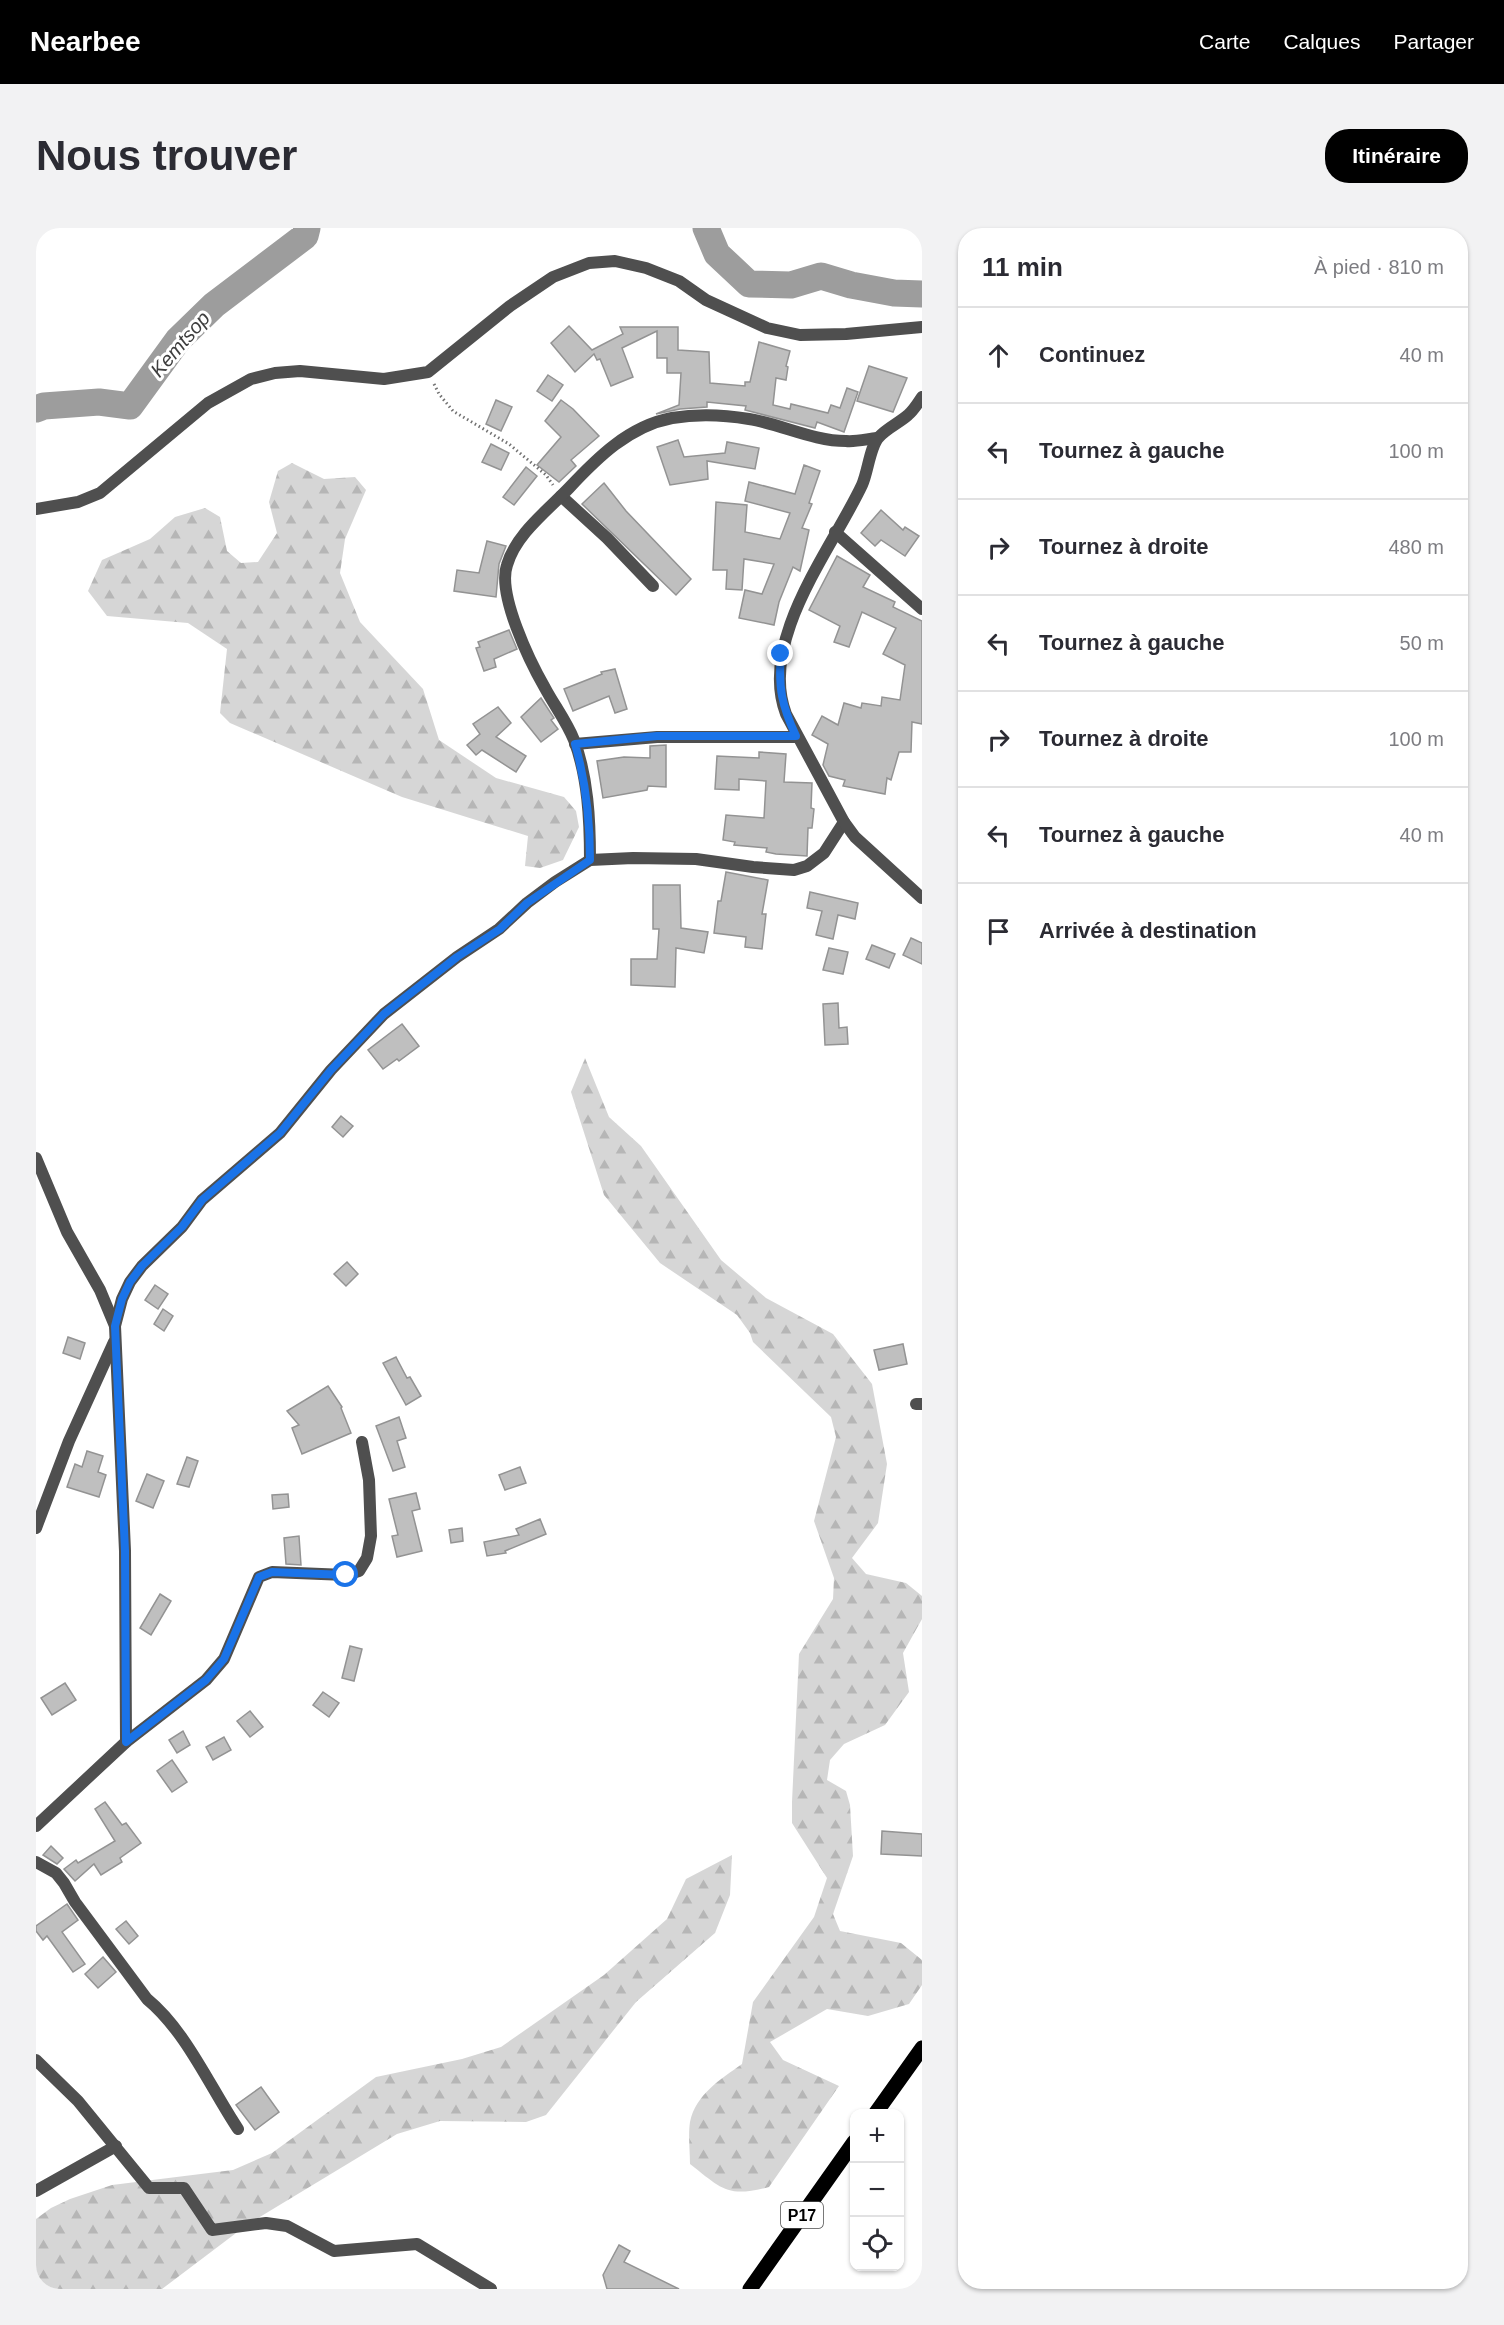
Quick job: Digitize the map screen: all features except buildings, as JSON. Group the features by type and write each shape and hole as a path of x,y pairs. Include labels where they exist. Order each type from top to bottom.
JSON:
{"main road":[{"path":"879,2109 922,2048"},
{"name":"P17","path":"750,2289 850,2149"}],"street":[{"path":"36,509 78,502 100,493 208,403 251,379 275,373 300,371 384,379 428,372 510,306 553,277 588,263 615,261 646,268 679,281 706,300 759,325 800,335 846,334 922,327"},
{"path":"590,860 590,832 585,787 575,744 536,673 524,646 505,583 506,565 520,539 533,522 545,514 587,469 629,434 671,418 710,416 749,419 779,428 845,441 877,438 911,413 922,397"},
{"path":"877,438 863,484 835,532 790,626 781,654 779,672 782,703 796,736 844,822 855,837 922,898"},
{"path":"561,496 607,538 653,586"},
{"path":"835,532 922,609"},
{"path":"575,744 657,736 796,736"},
{"path":"36,1528 69,1441 115,1332 122,1299 130,1282 142,1266 182,1227 202,1200 280,1133 331,1070 384,1014 457,957 500,929 527,903 590,860 696,859 794,870 807,866 824,853 844,822"},
{"path":"36,1158 67,1232 100,1290 115,1332 125,1551 126,1742"},
{"path":"36,1826 126,1742 206,1680 224,1659 259,1577 272,1572 346,1575 359,1571 367,1558 371,1536 369,1480 362,1442"},
{"path":"36,1862 56,1873 147,2000 160,2010 182,2039 238,2129"},
{"path":"36,2060 78,2101 149,2188 184,2188 212,2230 266,2223 287,2226 334,2251 417,2244 491,2289"},
{"path":"36,2191 116,2146"}],"path":[{"path":"428,372 439,394 453,411 509,444 546,475 561,496"}],"green space":[{"path":"292,463 324,479 355,477 366,490 345,539 340,573 360,622 423,689 439,740 496,778 564,797 576,811 579,827 563,860 540,868 525,866 528,836 402,797 230,723 220,713 227,649 188,623 107,616 88,591 102,560 150,539 175,517 205,508 220,517 227,551 241,563 258,562 277,533 269,502 278,471"},
{"path":"585,1058 609,1117 641,1146 721,1260 766,1298 833,1334 872,1384 887,1464 878,1523 852,1558 866,1574 906,1583 922,1596 922,1619 903,1653 909,1692 885,1725 844,1744 830,1760 827,1780 846,1791 850,1805 853,1856 833,1914 840,1931 901,1943 922,1960 922,1985 909,2004 868,2016 827,2009 770,2042 783,2060 839,2086 769,2187 743,2192 718,2185 690,2164 689,2127 693,2112 704,2095 742,2064 753,2002 814,1917 827,1878 792,1823 792,1802 799,1654 833,1599 834,1578 814,1521 836,1437 831,1417 753,1342 750,1333 737,1315 660,1263 604,1195 571,1092"},
{"path":"732,1855 730,1895 715,1933 636,2002 546,2115 526,2122 440,2121 397,2134 248,2224 162,2289 36,2289 36,2219 51,2208 112,2185 233,2170 272,2153 376,2077 462,2059 501,2047 604,1975 667,1919 686,1879"}],"waterway":[{"name":"Kemtsop","path":"36,409 44,406 99,402 130,406 178,340 214,305 305,236 307,228"},
{"name":"Kemtsop","path":"706,228 717,254 749,284 791,285 821,276 851,285 894,293 922,294"}],"route":[{"path":"346,1575 272,1572 259,1577 224,1659 206,1680 126,1742 125,1551 115,1326 122,1299 130,1282 142,1266 182,1227 202,1200 280,1133 331,1070 384,1014 457,957 500,929 527,903 555,882 590,860 590,832 585,787 575,744 657,736 723,738 796,736 782,703 779,672 781,654"}]}
